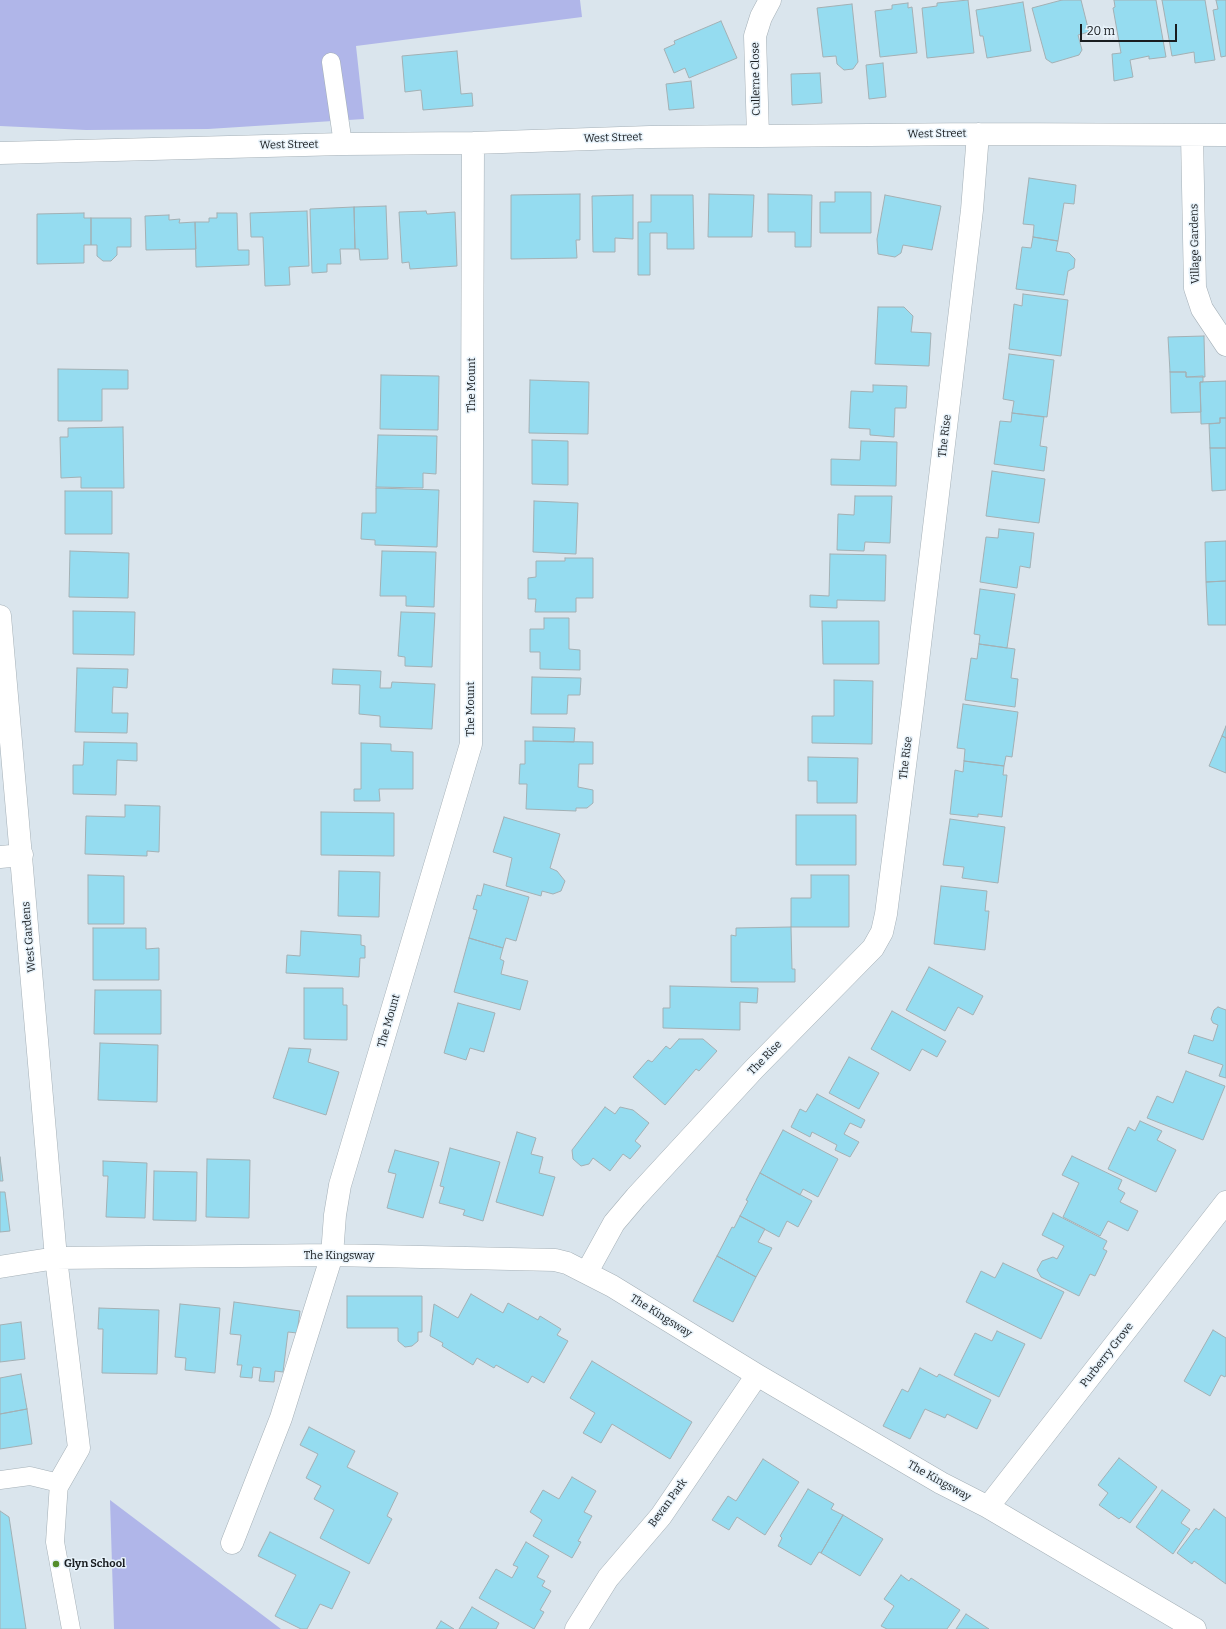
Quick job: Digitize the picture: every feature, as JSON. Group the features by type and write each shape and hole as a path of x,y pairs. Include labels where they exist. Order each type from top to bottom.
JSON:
{"street":[{"name":"Cullerne Close","path":"758,136 755,36 761,17 770,0"},
{"name":"West Street","path":"0,153 343,144 473,143 650,137 978,134 1226,135"},
{"name":"The Rise","path":"587,1272 614,1223 636,1197 754,1069 873,948 882,932 886,914 915,687 972,210 978,134"},
{"name":"Village Gardens","path":"1192,135 1195,288 1202,309 1226,345"},
{"name":"The Mount","path":"232,1543 281,1418 332,1255 335,1215 340,1185 471,744 473,143"},
{"name":"West Gardens","path":"0,616 56,1258"},
{"path":"0,856 22,855"},
{"name":"Purberry Grove","path":"988,1507 1226,1202"},
{"name":"The Kingsway","path":"0,1267 56,1258 332,1255 555,1260 567,1263 587,1272 757,1375 941,1483 988,1507 1195,1629"},
{"path":"56,1258 79,1448 59,1483"},
{"name":"Bevan Park","path":"576,1629 608,1578 661,1516 757,1375"}],"lane":[{"path":"331,62 343,144"},
{"path":"0,1480 30,1476 59,1483 56,1542 71,1629"}],"shaded area":[{"path":"0,0 580,0 582,17 356,46 364,119 208,129 86,130 0,126"},
{"path":"110,1500 281,1629 114,1629"}],"building":[{"path":"968,0 974,53 927,58 922,8 937,6 937,3"},
{"path":"1062,0 1081,0 1089,32 1078,35 1082,50 1079,55 1052,63 1046,59 1032,8"},
{"path":"1114,0 1156,0 1166,57 1149,59 1149,56 1130,60 1133,77 1114,81 1112,54 1121,53 1113,8 1115,7"},
{"path":"1162,0 1205,0 1215,60 1195,63 1194,52 1172,56"},
{"path":"1216,0 1226,0 1226,56 1221,57 1213,10 1218,9"},
{"path":"1023,2 1031,51 987,58 983,36 980,36 976,10"},
{"path":"908,3 908,8 912,7 917,53 880,57 875,11 892,9 892,5"},
{"path":"852,4 858,62 853,69 844,70 837,64 836,56 823,57 817,8"},
{"path":"721,21 737,58 689,78 685,68 674,73 664,49 675,44 674,41"},
{"path":"457,51 461,94 472,93 473,106 423,110 421,90 405,92 402,56"},
{"path":"883,63 886,97 869,99 866,65"},
{"path":"820,73 822,103 792,105 791,74"},
{"path":"691,81 694,108 669,110 666,84"},
{"path":"1029,178 1076,185 1074,204 1064,203 1058,241 1033,237 1034,225 1023,224"},
{"path":"835,192 871,192 871,233 820,233 820,202 835,202"},
{"path":"580,194 580,240 576,240 577,258 511,259 511,195"},
{"path":"709,194 754,195 752,237 708,237"},
{"path":"768,194 812,195 811,247 795,247 795,232 768,232"},
{"path":"633,195 633,239 615,238 615,252 593,252 592,196"},
{"path":"651,195 693,195 694,249 667,249 667,233 650,233 650,275 638,275 638,222 651,222"},
{"path":"885,195 941,206 932,250 903,245 901,253 895,257 878,254 877,239"},
{"path":"386,206 388,259 360,260 359,249 355,249 354,207"},
{"path":"354,207 355,249 340,249 341,264 327,264 327,272 312,273 310,209"},
{"path":"307,211 309,266 289,267 290,285 265,286 263,237 251,237 250,213"},
{"path":"426,211 427,214 455,212 457,266 410,269 409,262 402,263 399,212"},
{"path":"84,213 84,218 91,218 91,245 84,245 84,263 37,264 37,214"},
{"path":"217,213 237,213 238,250 249,250 249,265 196,267 195,222 209,222 209,218 217,218"},
{"path":"169,215 169,220 180,219 179,223 195,222 196,249 146,250 145,216"},
{"path":"91,218 131,218 131,247 117,247 117,255 111,261 103,261 97,256 97,245 91,245"},
{"path":"1033,237 1058,241 1056,251 1069,253 1075,259 1074,268 1068,271 1064,295 1016,289 1022,247 1031,248"},
{"path":"1023,294 1068,300 1061,356 1009,349 1014,304 1022,306"},
{"path":"878,307 904,307 913,316 911,332 931,333 929,366 875,364"},
{"path":"1204,336 1205,377 1186,377 1186,372 1170,372 1168,337"},
{"path":"1009,354 1054,360 1047,417 1012,413 1014,401 1003,399"},
{"path":"58,369 128,370 128,389 102,389 102,421 58,421"},
{"path":"1170,372 1186,372 1186,377 1203,376 1203,382 1200,382 1201,412 1171,413"},
{"path":"381,375 439,376 438,430 380,429"},
{"path":"530,380 589,382 588,434 529,433"},
{"path":"1226,381 1226,418 1220,418 1220,423 1201,424 1200,382"},
{"path":"873,385 907,386 906,408 895,408 894,437 870,435 870,429 849,428 851,391 873,392"},
{"path":"1012,413 1044,417 1040,446 1047,447 1044,471 994,464 1000,421 1011,422"},
{"path":"1220,418 1226,418 1226,448 1210,448 1209,424 1220,423"},
{"path":"123,427 124,488 81,488 81,477 61,478 60,437 68,437 68,428"},
{"path":"378,435 437,436 436,474 423,473 423,488 376,487"},
{"path":"532,440 568,441 568,485 532,484"},
{"path":"861,441 897,442 896,486 831,485 831,459 860,460"},
{"path":"1210,448 1226,448 1226,490 1212,491"},
{"path":"992,471 1045,479 1039,523 986,516"},
{"path":"376,488 439,490 437,547 375,545 375,540 361,539 362,513 376,513"},
{"path":"65,491 112,491 112,534 65,534"},
{"path":"855,496 892,496 890,543 865,542 864,551 837,550 838,514 854,515"},
{"path":"534,501 578,503 576,554 533,552"},
{"path":"999,529 1034,533 1030,568 1020,566 1017,588 980,582 986,537 998,538"},
{"path":"1226,541 1226,581 1206,582 1205,542"},
{"path":"70,551 129,553 128,598 69,597"},
{"path":"382,551 436,552 434,607 406,606 406,596 380,596"},
{"path":"830,554 886,555 885,601 837,600 837,608 810,607 810,595 829,596"},
{"path":"565,558 593,558 593,598 576,598 576,612 535,612 536,599 528,599 528,578 536,577 536,561 565,561"},
{"path":"1226,581 1226,625 1208,625 1206,582"},
{"path":"980,589 1015,594 1007,648 979,644 980,635 974,634"},
{"path":"73,611 135,612 134,655 73,654"},
{"path":"401,612 435,613 432,667 405,666 405,657 398,656"},
{"path":"544,618 569,618 569,649 580,650 580,670 540,669 540,652 530,652 530,629 544,629"},
{"path":"822,621 879,621 879,664 823,664"},
{"path":"979,644 1015,649 1011,678 1018,679 1015,707 965,700 971,658 977,659"},
{"path":"77,668 128,669 127,688 113,687 112,713 128,713 127,733 75,732"},
{"path":"333,669 381,671 380,688 391,688 392,682 435,684 432,729 380,727 380,716 359,714 360,685 332,684"},
{"path":"532,677 581,678 580,695 568,695 567,714 531,714"},
{"path":"834,680 873,681 872,744 812,743 812,716 834,716"},
{"path":"963,704 1018,712 1012,757 1006,756 1004,766 964,761 965,749 957,748"},
{"path":"1226,726 1226,738 1222,736"},
{"path":"533,727 575,728 574,742 533,741"},
{"path":"1222,736 1226,738 1226,773 1209,766"},
{"path":"525,741 593,742 593,764 579,764 578,787 593,790 593,803 587,808 576,808 576,811 526,809 527,784 519,784 520,764 525,764"},
{"path":"84,742 137,743 137,761 117,760 116,795 73,794 73,765 83,765"},
{"path":"361,743 391,744 391,751 413,752 413,789 379,789 380,801 354,801 354,789 361,789"},
{"path":"808,757 858,758 857,803 817,803 817,781 808,781"},
{"path":"964,761 1004,766 1003,775 1007,775 1002,817 978,814 978,817 950,814 955,770 963,772"},
{"path":"125,805 160,806 159,852 147,851 147,856 85,854 86,816 125,817"},
{"path":"321,812 394,813 394,856 321,855"},
{"path":"796,815 856,815 856,865 796,865"},
{"path":"504,817 560,834 550,868 557,871 565,881 561,891 553,894 542,891 541,896 506,886 512,858 493,852"},
{"path":"950,819 1005,827 998,883 962,878 964,867 943,865"},
{"path":"339,871 380,872 379,917 338,916"},
{"path":"88,875 124,876 124,924 88,924"},
{"path":"811,875 849,875 849,927 791,927 791,898 811,898"},
{"path":"484,884 529,897 516,941 506,938 503,948 469,938 477,910 473,909 477,895 481,896"},
{"path":"941,886 987,891 985,911 989,911 985,950 934,944"},
{"path":"791,927 792,969 795,969 795,982 731,982 731,935 736,936 736,928"},
{"path":"93,928 146,928 146,949 159,948 159,980 93,980"},
{"path":"301,931 361,935 361,945 365,946 365,958 360,958 359,977 286,973 287,955 300,956"},
{"path":"469,938 503,948 500,959 504,961 501,974 528,981 520,1010 454,992"},
{"path":"929,967 983,996 973,1015 958,1007 945,1031 906,1010"},
{"path":"670,986 758,988 757,1003 740,1002 740,1030 663,1028 663,1008 670,1008"},
{"path":"304,988 343,988 343,1005 347,1005 347,1040 304,1039"},
{"path":"95,990 161,990 161,1034 94,1034"},
{"path":"458,1003 495,1013 484,1052 470,1048 466,1060 444,1053"},
{"path":"1218,1007 1226,1010 1226,1078 1219,1076 1223,1065 1188,1053 1194,1035 1213,1041 1218,1025 1213,1023 1211,1019 1214,1010"},
{"path":"892,1011 946,1041 937,1057 922,1049 910,1071 871,1049"},
{"path":"679,1039 703,1039 717,1051 699,1071 696,1069 665,1105 633,1077 648,1060 652,1062 666,1046 670,1049"},
{"path":"100,1043 158,1045 157,1102 98,1100"},
{"path":"289,1048 311,1049 308,1062 339,1072 326,1115 273,1098"},
{"path":"849,1057 879,1073 859,1109 829,1093"},
{"path":"1186,1071 1225,1086 1203,1140 1147,1118 1157,1096 1173,1103"},
{"path":"817,1094 865,1120 861,1128 850,1123 844,1134 859,1142 850,1157 835,1150 837,1145 812,1132 810,1137 791,1127 800,1109 806,1112"},
{"path":"605,1107 615,1114 620,1107 633,1110 649,1123 635,1141 641,1146 630,1159 623,1154 610,1171 593,1158 589,1164 581,1166 573,1159 572,1150"},
{"path":"1140,1121 1162,1131 1157,1140 1176,1150 1156,1192 1108,1169 1128,1127 1135,1131"},
{"path":"783,1130 838,1159 818,1197 803,1189 800,1195 760,1173"},
{"path":"517,1132 536,1138 531,1154 543,1157 539,1173 555,1177 543,1216 496,1202"},
{"path":"450,1148 500,1162 483,1221 463,1215 465,1210 439,1203 444,1187 440,1186"},
{"path":"395,1150 439,1162 423,1218 387,1208 396,1174 388,1172"},
{"path":"1072,1156 1122,1180 1118,1189 1125,1193 1120,1202 1138,1211 1128,1231 1108,1221 1100,1236 1063,1217 1079,1183 1062,1175"},
{"path":"0,1157 3,1181 0,1181"},
{"path":"207,1159 250,1160 249,1218 206,1217"},
{"path":"103,1161 147,1163 145,1218 106,1217 108,1176 103,1176"},
{"path":"154,1171 197,1172 196,1221 153,1220"},
{"path":"760,1173 812,1201 798,1227 787,1221 779,1237 740,1216 748,1201 746,1200"},
{"path":"0,1192 5,1192 10,1231 0,1232"},
{"path":"1053,1213 1107,1241 1103,1249 1107,1251 1095,1276 1090,1274 1079,1296 1041,1277 1037,1270 1042,1261 1053,1257 1057,1259 1064,1246 1042,1235"},
{"path":"740,1216 765,1229 758,1242 772,1248 756,1277 717,1256 732,1227 734,1228"},
{"path":"717,1256 756,1277 733,1322 693,1301"},
{"path":"1003,1263 1064,1292 1041,1339 966,1302 981,1271 995,1278"},
{"path":"471,1294 503,1313 508,1303 538,1320 540,1316 561,1329 557,1335 568,1341 544,1383 532,1376 528,1383 496,1365 494,1368 477,1358 473,1365 442,1346 443,1343 430,1336 434,1304 458,1318"},
{"path":"347,1296 422,1296 422,1332 418,1332 418,1341 412,1346 405,1347 398,1341 398,1328 347,1328"},
{"path":"234,1302 300,1311 297,1333 288,1332 283,1372 275,1371 274,1382 259,1381 261,1368 253,1367 252,1378 240,1377 242,1365 237,1365 241,1335 230,1334"},
{"path":"180,1304 220,1308 215,1373 185,1370 186,1358 175,1357"},
{"path":"99,1308 159,1310 157,1374 102,1373 103,1329 98,1329"},
{"path":"21,1322 25,1359 0,1362 0,1325"},
{"path":"1213,1330 1226,1338 1226,1375 1225,1377 1221,1375 1210,1396 1184,1381"},
{"path":"997,1331 1025,1344 999,1397 954,1375 975,1333 992,1341"},
{"path":"592,1361 692,1422 670,1459 612,1424 601,1443 583,1433 595,1413 570,1398"},
{"path":"920,1368 937,1377 939,1374 991,1400 977,1429 947,1414 945,1418 925,1409 910,1439 883,1426 902,1389 908,1392"},
{"path":"21,1374 27,1409 0,1414 0,1378"},
{"path":"27,1409 32,1444 0,1449 0,1414"},
{"path":"309,1427 355,1451 347,1467 398,1493 387,1516 392,1519 369,1564 320,1538 334,1510 314,1499 321,1486 306,1478 318,1454 300,1445"},
{"path":"1119,1458 1157,1487 1130,1523 1121,1517 1119,1519 1099,1505 1108,1493 1098,1485"},
{"path":"763,1459 799,1482 765,1535 737,1517 729,1530 712,1520 728,1496 736,1501"},
{"path":"572,1477 596,1491 584,1512 592,1516 578,1541 581,1542 572,1558 533,1536 542,1520 530,1512 543,1490 559,1499"},
{"path":"808,1489 834,1504 831,1509 843,1515 821,1553 819,1552 811,1565 778,1546 782,1538 780,1536"},
{"path":"1162,1490 1190,1510 1181,1523 1190,1529 1173,1554 1136,1527"},
{"path":"1214,1509 1226,1518 1226,1584 1194,1561 1192,1564 1177,1553 1196,1528 1199,1530"},
{"path":"0,1511 9,1517 26,1629 0,1629"},
{"path":"843,1515 883,1539 860,1576 821,1553"},
{"path":"270,1532 350,1572 332,1609 320,1604 307,1629 301,1629 275,1616 296,1575 258,1556"},
{"path":"526,1542 549,1556 537,1577 545,1581 542,1586 551,1591 540,1610 544,1612 534,1629 479,1598 496,1569 512,1578 518,1567 513,1565"},
{"path":"901,1575 909,1581 911,1578 960,1610 947,1629 887,1629 881,1626 894,1606 884,1599"},
{"path":"472,1607 499,1623 496,1629 459,1629"},
{"path":"966,1614 989,1629 956,1629"},
{"path":"441,1621 454,1629 436,1629"}],"place":[{"name":"Glyn School","path":"56,1564"}]}
